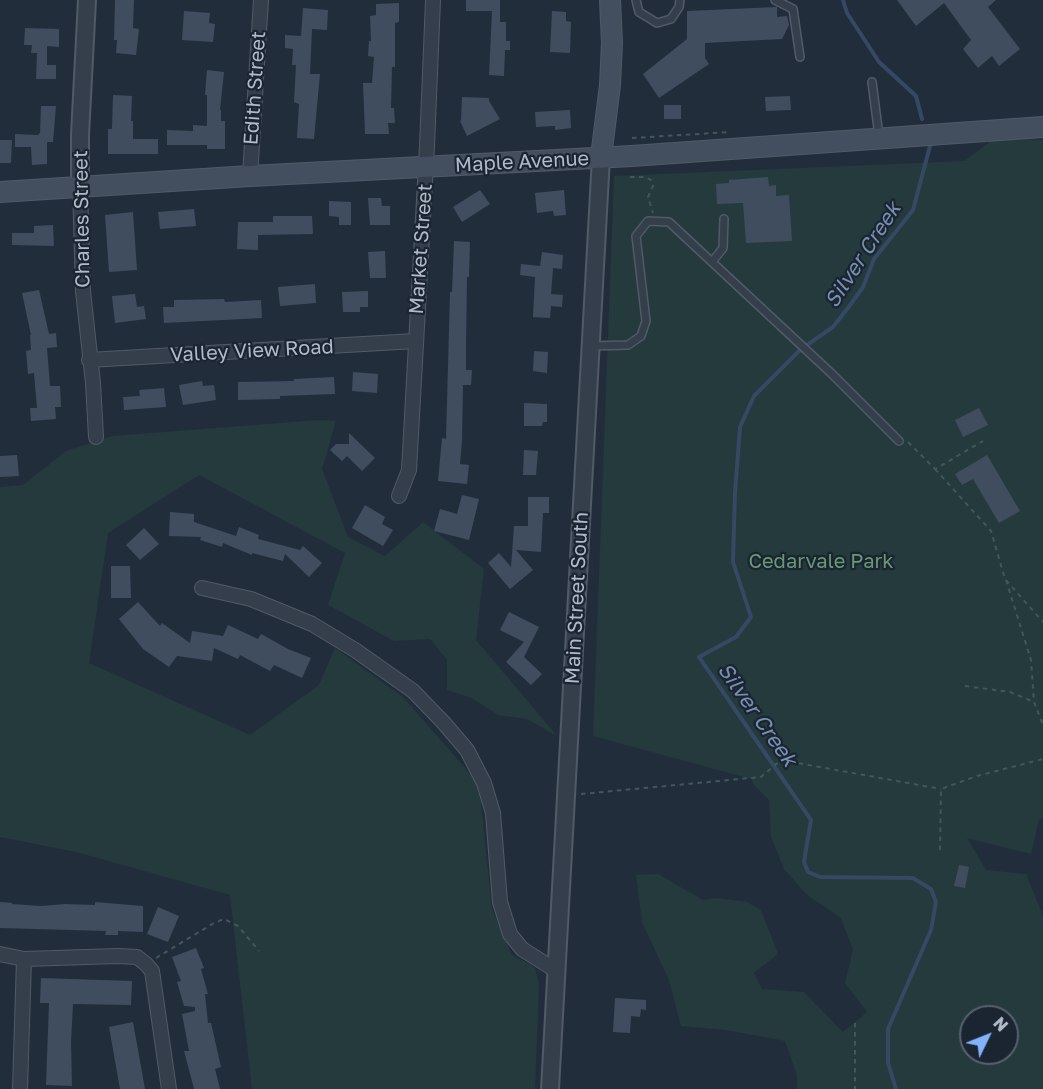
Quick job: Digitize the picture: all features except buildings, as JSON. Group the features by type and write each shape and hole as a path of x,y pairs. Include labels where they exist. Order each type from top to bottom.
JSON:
{"main road":[{"name":"Main Street South","path":"601,157 607,106 603,88 600,42 610,3"},
{"name":"Maple Avenue","path":"0,192 250,176 426,168 1043,127"}],"street":[{"name":"Charles Street","path":"87,0 80,135 80,187 83,291 93,383 96,437"},
{"name":"Edith Street","path":"250,176 261,0"},
{"name":"Market Street","path":"399,496 409,470 433,0"},
{"name":"Main Street South","path":"550,1089 601,157"},
{"name":"Valley View Road","path":"89,360 415,341"},
{"path":"202,588 251,599 312,624 356,650 413,691 443,722 467,750 484,783 493,813 500,902 510,934 522,949 557,971"},
{"path":"0,954 24,959 136,957 146,964 152,971 169,1089"},
{"path":"20,1089 24,959"}],"lane":[{"path":"636,0 639,12 657,23 670,19 679,7 680,0"},
{"path":"775,0 793,9 801,57"},
{"path":"872,82 879,138"},
{"path":"712,262 723,248 724,219"},
{"path":"591,346 628,345 641,336 646,321 636,236 648,221 669,222 901,439"}],"path":[{"path":"630,177 645,177 651,180 653,186 648,196 655,222"},
{"path":"901,439 935,469 991,531 1031,660 1034,702 1043,725"},
{"path":"935,469 983,441"},
{"path":"1005,579 1043,622"},
{"path":"965,686 1010,692 1034,702"},
{"path":"578,795 761,777 781,760 940,789 977,776 1043,759"},
{"path":"940,789 940,850"},
{"path":"146,964 224,919 238,926 259,951"},
{"path":"855,1023 855,1089"}],"green space":[{"name":"Cedarvale Park","path":"995,138 1043,140 1043,817 1039,820 1031,854 967,838 986,870 1026,874 1043,916 1043,1089 797,1089 797,1075 785,1041 726,1030 681,1026 669,980 642,922 636,875 658,874 703,900 717,898 747,902 761,910 778,954 754,973 762,989 804,992 843,1032 867,1012 845,983 853,950 841,918 807,895 784,869 771,837 769,800 751,779 593,736 614,176 964,161"},
{"path":"319,420 336,421 322,469 348,537 385,556 423,522 484,569 476,640 558,737 527,719 498,715 472,698 447,690 447,660 430,639 394,641 328,605 345,553 199,475 108,533 89,663 250,735 319,685 335,648 403,697 479,784 492,909 512,955 532,965 539,984 535,1089 252,1089 230,895 76,852 0,837 0,487 23,485 66,451 112,436"}],"waterway":[{"name":"Silver Creek","path":"843,0 847,13 879,62 916,96 922,119"},
{"name":"Silver Creek","path":"896,1089 888,1063 888,1029 931,930 936,902 931,889 913,878 820,877 808,872 804,862 811,820 699,657 736,637 751,617 733,562 740,427 754,396 800,350 833,327 863,287 874,259 913,210 930,146"}]}
